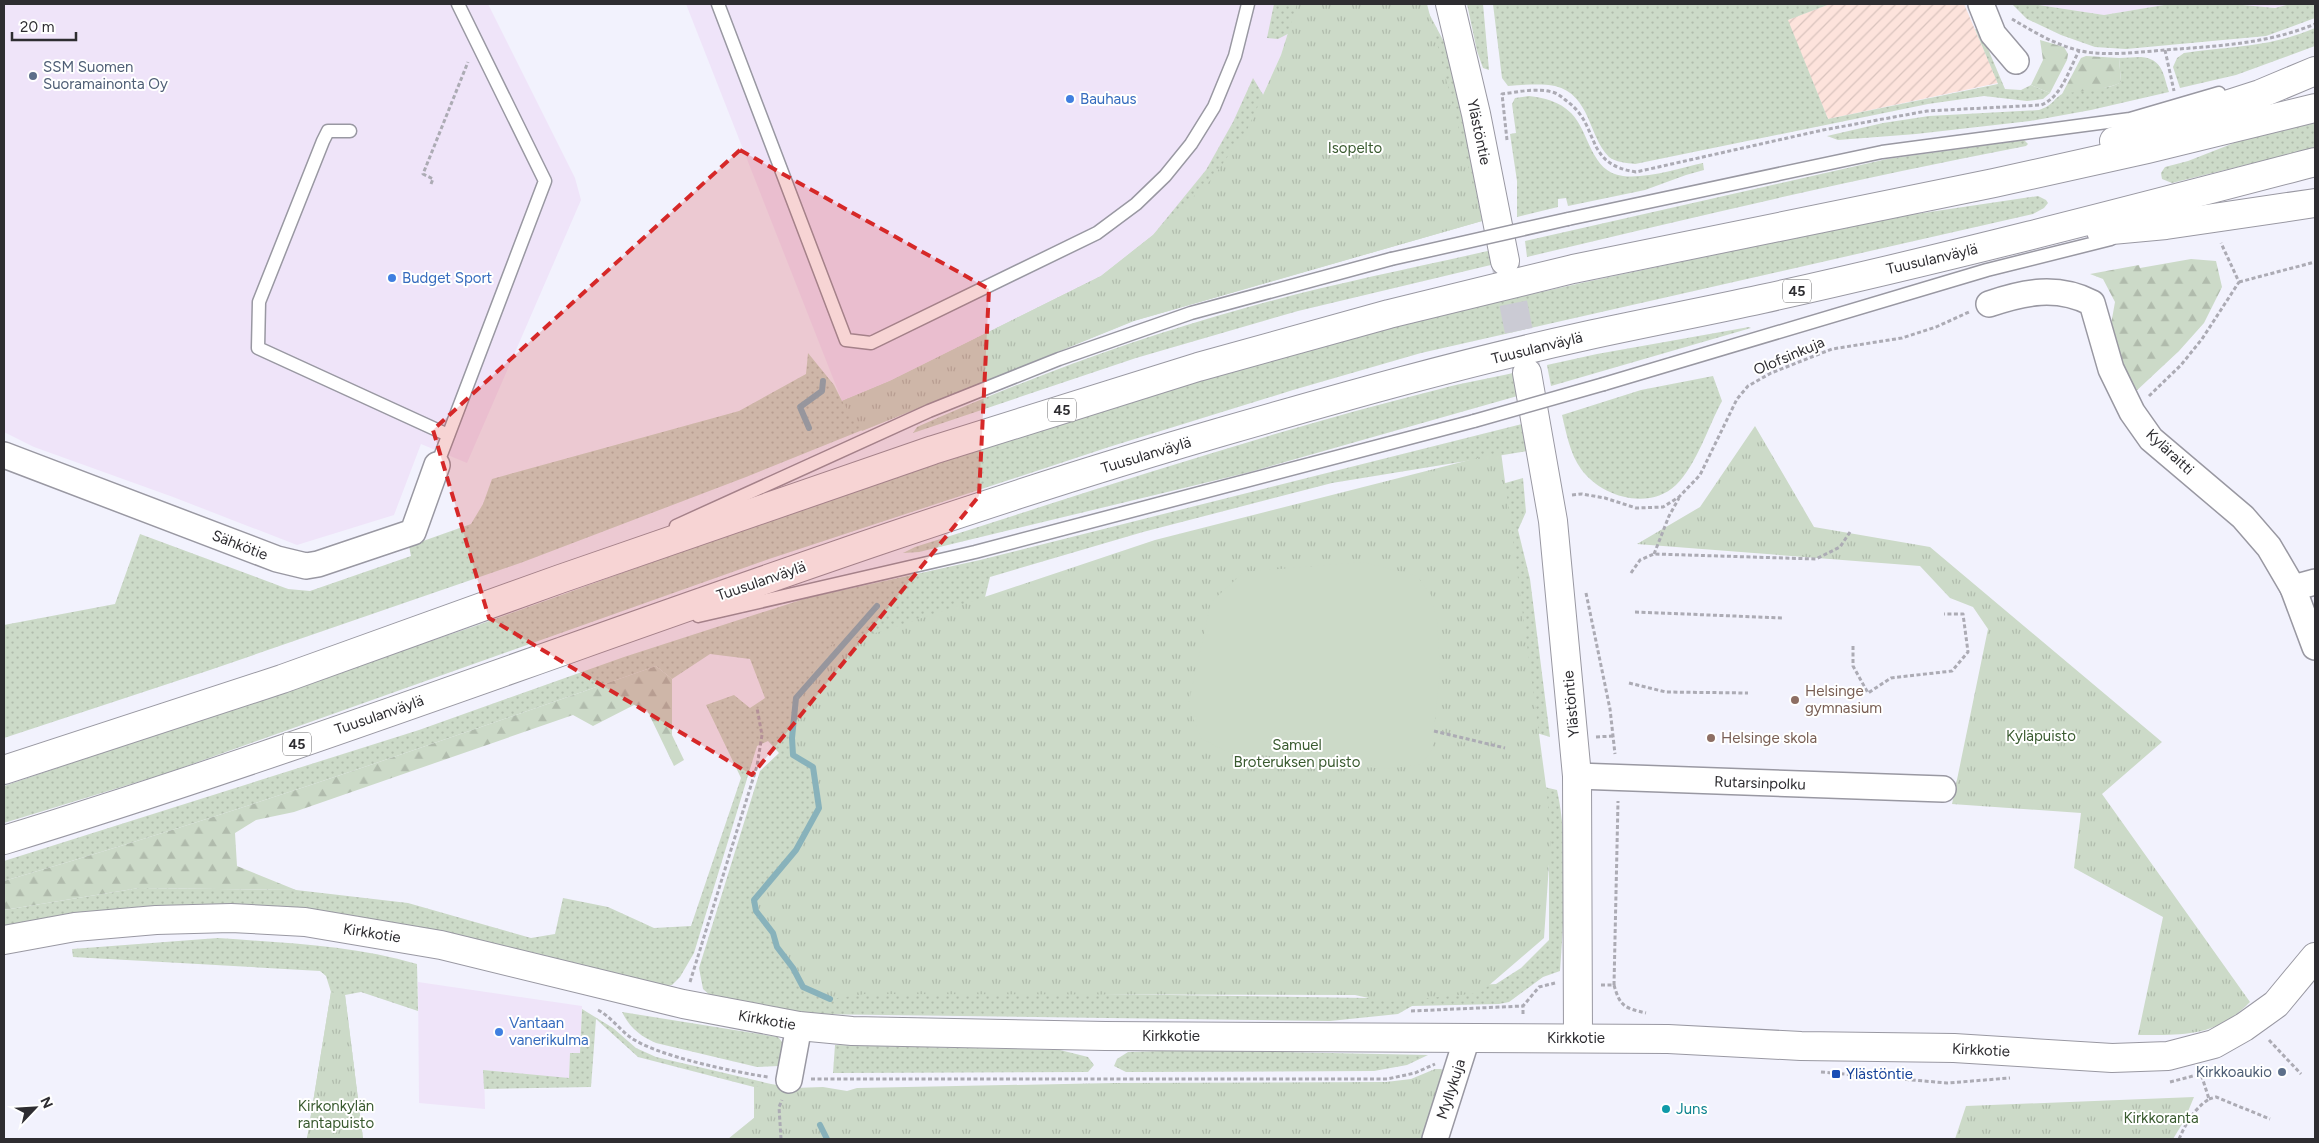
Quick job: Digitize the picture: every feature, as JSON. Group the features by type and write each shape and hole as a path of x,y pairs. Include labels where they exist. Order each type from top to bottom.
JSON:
{"main road":[{"name":"Ylästöntie","path":"1450,4 1476,114 1505,261"},
{"path":"1994,182 2260,94 2315,71"},
{"name":"45","path":"4,770 282,679 560,579 933,450 1198,368 1380,316 1573,269 2148,149 2315,108"},
{"name":"Tuusulanväylä","path":"4,840 307,741 954,514 1217,433 1400,382 1574,338 1761,299 2010,241 2315,162"},
{"path":"2166,225 2315,186"},
{"path":"2010,241 2166,225 2315,203"},
{"name":"Ylästöntie","path":"1527,373 1555,531 1577,776 1578,1038"},
{"name":"Kirkkotie","path":"4,940 74,927 156,920 231,918 305,922 441,945 683,1004 798,1026 852,1030 1096,1036 1668,1039 1801,1046 1954,1048 2112,1058 2168,1056 2214,1044 2244,1027 2276,1004 2312,967"}],"street":[{"path":"1981,4 1994,34 2016,61"},
{"name":"Kyläraitti","path":"1989,304 2022,293 2055,292 2081,297 2092,303 2111,369 2132,412 2151,438 2243,517 2304,585 2315,647"},
{"name":"Sähkötie","path":"4,454 277,558 306,566 318,564 413,532 437,465"},
{"name":"Rutarsinpolku","path":"1577,776 1942,789"},
{"path":"789,1080 798,1026"},
{"name":"Myllykuja","path":"1434,1139 1467,1038"}],"lane":[{"path":"437,465 544,181 458,4"},
{"path":"718,4 846,340 871,343 1097,233 1136,204 1165,176 1186,151 1214,107 1235,56 1248,4"},
{"path":"560,579 929,411 1059,359 1191,313 1391,259 1882,152 2130,118 2315,66"},
{"path":"350,131 328,131 323,141 259,302 258,348 448,435"},
{"path":"588,642 975,552 1474,421 1987,270 2166,225"}],"path":[{"path":"2010,18 2039,35 2078,51 2126,53 2257,42 2315,24"},
{"path":"432,184 433,179 424,174 476,41"},
{"path":"2165,50 2175,94"},
{"path":"1502,94 1532,91 1556,93 1573,106 1585,123 1596,149 1605,161 1620,170 1636,172 1822,130 1927,111 2036,106 2052,99 2058,92 2078,51"},
{"path":"2221,243 2239,282"},
{"path":"2132,412 2180,365 2202,339 2239,282 2315,262"},
{"name":"Olofsinkuja","path":"1569,495 1582,494 1605,498 1636,508 1663,507 1679,497 1700,475 1737,399 1748,386 1771,373 1832,349 1902,338 1936,327 1989,304"},
{"path":"1654,554 1669,516 1679,497"},
{"path":"1631,573 1640,560 1654,554 1816,559 1840,547 1850,532"},
{"path":"1635,612 1783,618"},
{"path":"1853,646 1852,666 1868,693 1891,678 1952,670 1968,652 1963,614 1944,614"},
{"path":"1629,683 1666,692 1748,693"},
{"path":"683,1004 757,766 762,735 757,708"},
{"path":"1434,731 1504,748"},
{"path":"1411,1011 1523,1006"},
{"path":"595,1008 631,1037 646,1046 682,1057 789,1080 1104,1078"},
{"path":"2269,1040 2301,1074"},
{"path":"2201,1074 2209,1099"},
{"path":"781,1139 780,1107 789,1080"},
{"path":"2179,1139 2186,1124 2199,1106 2209,1099 2216,1097 2270,1119"}],"highlighted area":[{"path":"740,150 989,289 979,496 752,775 489,618 433,430"}],"shaded area":[{"path":"4,4 488,4 575,178 581,200 467,463 421,444 394,515 297,545 173,497 34,447 4,432"},
{"path":"686,4 1297,4 1281,55 1248,128 1153,235 1101,276 890,381 842,401"},
{"path":"1830,4 1964,4 1998,83 1828,119 1787,20"},
{"path":"2032,4 2170,4 2104,15"},
{"path":"2232,4 2290,4 2275,8"},
{"name":"Vantaan vanerikulma","path":"418,982 582,1006 580,1054 570,1054 569,1079 484,1070 485,1109 419,1103"}],"green space":[{"path":"1274,4 1346,4 1278,39 1267,38"},
{"name":"Isopelto","path":"1297,4 1427,4 1482,221 1134,321 862,431 842,401 890,381 1101,276 1153,235 1211,180 1248,128 1281,55"},
{"path":"1424,4 1452,57 1482,221 1133,321 746,477 523,562 210,670 4,738 4,625 115,604 140,534 288,589 310,591 411,556 409,546 471,524 483,504 492,479 739,411 806,374 808,353 834,385 842,401 890,381 1101,276 1153,235 1206,170 1233,122 1253,78 1271,108"},
{"path":"1467,4 1483,4 1489,70 1483,68 1477,51"},
{"path":"1493,4 1830,4 1788,20 1828,119 1998,84 1975,29 1980,30 2005,89 2021,90 2031,85 2050,93 2043,99 2027,101 1984,96 1928,104 1635,164 1625,163 1609,157 1602,148 1582,107 1576,98 1567,91 1555,86 1532,84 1508,86 1502,78"},
{"path":"2012,4 2032,4 2104,15 2170,4 2232,4 2275,8 2290,4 2315,4 2315,18 2266,36 2126,49 2095,47 2061,35 2027,19"},
{"path":"2315,28 2315,46 2236,75 2180,88 2173,67 2177,58 2184,53 2266,43 2298,35"},
{"path":"2040,40 2064,47 2068,54 2067,60 2050,93 2031,85 2043,60"},
{"path":"2086,56 2119,58 2121,82 2101,89 2062,94 2081,58"},
{"path":"2119,58 2148,58 2158,64 2169,92 2091,110 2030,121 1916,134 1838,140 1827,136 1883,123 1929,116 2039,110 2048,106 2068,91 2107,87 2121,82"},
{"path":"1529,96 1556,103 1571,113 1597,159 1612,173 1632,177 1642,176 1703,163 1704,170 1645,190 1568,206 1566,198 1558,199 1558,207 1517,217 1517,181 1510,134 1516,133 1512,104 1515,98"},
{"path":"2315,123 2315,148 2172,183 2162,179 2161,173 2165,167 2188,161 2239,141"},
{"path":"2024,140 2028,144 2026,146 1776,198 1527,257 1525,241 1887,159"},
{"path":"2038,196 2048,203 2044,208 2033,214 1421,353 1293,390 1109,447 769,559 167,773 4,823 4,786 478,625 791,512 1070,420 1223,374 1411,322 1581,283 1889,218"},
{"path":"1492,250 1495,264 1298,311 1136,358 913,433 917,427 997,393 1161,333 1306,292"},
{"path":"2191,259 2216,261 2222,287 2204,323 2179,351 2133,394 2110,330 2115,302 2103,279 2090,274 2139,265 2140,268"},
{"path":"1751,328 1551,386 1547,365 1597,354"},
{"path":"1517,372 1521,395 1250,472 919,552 903,553 915,547 1242,444 1374,406"},
{"path":"1713,376 1722,401 1690,467 1676,485 1665,493 1639,499 1626,497 1600,487 1581,469 1571,450 1562,415 1641,390"},
{"path":"1522,424 1527,451 1332,483 1143,532 990,577 969,662 832,990 1368,998 1446,987 1496,984 1521,968 1549,940 1549,838 1193,572 1523,478 1526,512 1518,530 1530,579 1550,737 1530,731 1540,786 1557,790 1563,833 1564,904 1560,971 1543,977 1509,1002 1499,1004 1412,1006 1398,1014 1330,1021 809,1014 713,998 703,989 699,968 760,771 779,753 768,741 757,746 694,953 680,977 672,985 660,987 481,941 421,928 299,909 238,905 133,907 4,926 4,910 139,888 296,890 408,903 531,938 555,934 563,898 608,907 654,928 691,926 741,778 706,705 734,695 750,708 765,698 750,659 710,654 672,679 656,666 413,751 250,805 4,881 4,861 419,730 624,657 807,598 980,560"},
{"name":"Kyläpuisto","path":"1755,426 1814,527 1930,547 2162,742 2102,794 2250,1002 2237,1013 2225,1022 2198,1032 2170,1035 2138,1035 2163,917 2074,868 2081,813 1952,804 1988,629 1973,607 1950,598 1920,566 1637,544 1700,507"},
{"name":"Samuel Broteruksen puisto","path":"1501,452 1551,835 1544,938 1480,993 1387,1002 1355,995 865,994 830,999 803,987 793,968 777,947 773,933 756,911 754,900 796,850 819,809 813,767 793,755 792,738 796,698 831,645 886,630 1155,540"},
{"path":"1363,562 1417,576 1431,595 1437,621 1440,670 1432,750 1422,764 1385,769 1225,751 1201,738 1188,706 1211,602 1244,572"},
{"path":"656,666 672,679 672,735 684,760 674,766 647,710 634,705 593,726 573,715 294,812 256,820 235,833 237,866 296,890 139,888 4,910 4,881 250,805 413,751"},
{"path":"218,938 293,943 343,949 417,964 418,1011 361,992 345,995 363,1139 307,1139 331,992 326,976 320,971 73,957 72,949"},
{"name":"Kirkonkylän rantapuisto","path":"331,992 345,995 363,1139 307,1139"},
{"path":"582,1009 613,1028 636,1048 656,1057 771,1084 775,1090 775,1102 728,1139 754,1118 754,1087 638,1057 596,1019 591,1087 484,1089 483,1070 569,1078 570,1053 580,1053"},
{"path":"622,1012 778,1037 783,1043 779,1066 757,1067 656,1043 636,1031 628,1023"},
{"path":"835,1045 1060,1050 1088,1057 1094,1065 1088,1072 833,1073"},
{"path":"1192,1050 1428,1055 1407,1065 1374,1071 1126,1072 1114,1066 1117,1059 1128,1052"},
{"path":"1435,1069 1441,1069 1446,1072 1431,1139 728,1139 754,1118 754,1087 771,1084 794,1088 823,1087 847,1091 857,1088 1113,1083 1386,1082 1411,1079"},
{"name":"Kirkkoranta","path":"2194,1097 2184,1121 2173,1139 1955,1139 1966,1106"}],"waterway":[{"path":"809,428 800,407 822,391 823,381"},
{"path":"830,999 803,987 793,968 777,947 773,933 756,911 754,900 796,850 819,808 813,767 793,755 792,738 796,698 877,606"},
{"path":"820,1125 827,1139"}],"tunnel":[{"path":"1505,262 1527,372"}],"place":[{"name":"SSM Suomen Suoramainonta Oy","path":"33,76"},
{"name":"Bauhaus","path":"1070,99"},
{"name":"Budget Sport","path":"392,278"},
{"name":"Helsinge gymnasium","path":"1795,700"},
{"name":"Helsinge skola","path":"1711,738"},
{"name":"Vantaan vanerikulma","path":"499,1032"},
{"name":"Kirkkoaukio","path":"2282,1072"},
{"name":"Ylästöntie","path":"1836,1074"},
{"name":"Juns","path":"1666,1109"}]}
